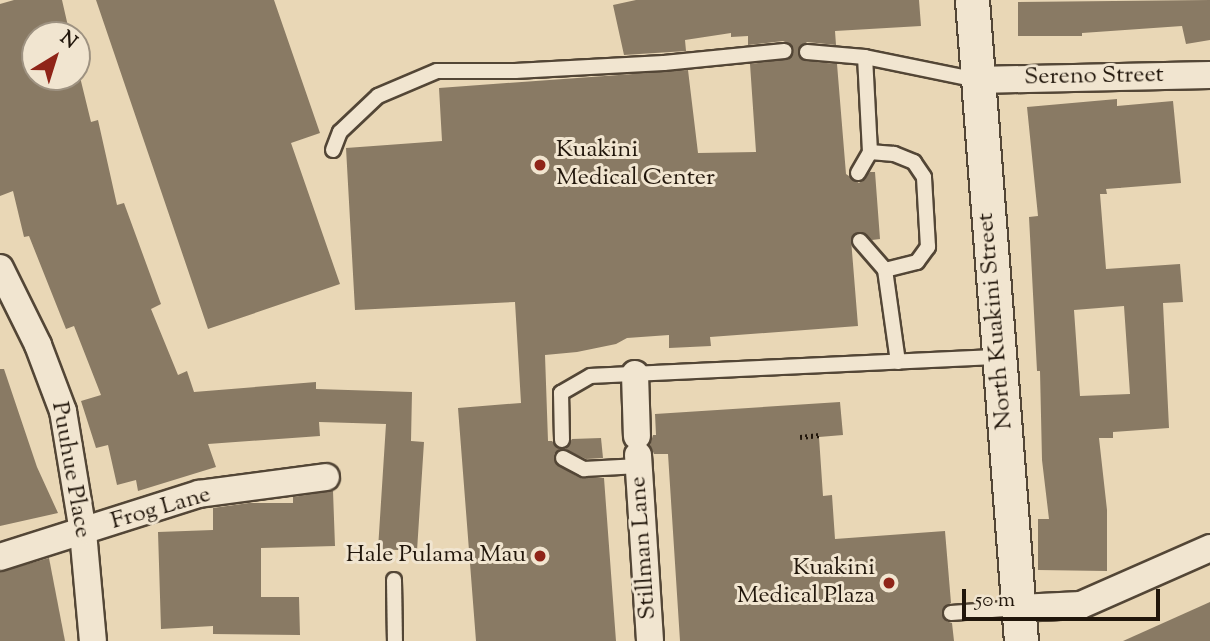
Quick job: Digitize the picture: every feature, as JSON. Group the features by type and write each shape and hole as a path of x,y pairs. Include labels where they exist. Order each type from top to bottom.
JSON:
{"street":[{"name":"North Kuakini Street","path":"972,0 1021,641"},
{"name":"Sereno Street","path":"977,80 1210,75"},
{"name":"Puuhue Place","path":"0,268 38,345 63,411 83,532 93,641"},
{"name":"Stillman Lane","path":"635,374 650,641"},
{"name":"Frog Lane","path":"0,557 199,494 326,477"},
{"path":"1019,608 1081,605 1210,548"}],"lane":[{"path":"333,150 340,132 378,96 437,71 515,71 664,63 784,51"},
{"path":"807,52 865,57 977,80"},
{"path":"858,173 870,152 865,57"},
{"path":"870,152 894,154 914,162 924,177 928,247 918,262 885,270"},
{"path":"860,241 885,270 898,362"},
{"path":"562,440 561,393 591,376 999,357"},
{"path":"563,458 584,469 638,452"},
{"path":"394,580 395,641"},
{"path":"951,613 1019,608"}],"path":[{"path":"800,437 820,435"}],"building":[{"path":"14,0 62,0 67,21 21,21 21,91 83,91 91,122 98,120 117,205 124,203 161,304 151,309 178,375 187,371 194,392 316,382 316,389 412,392 411,441 424,442 417,551 378,549 386,424 319,422 320,436 208,444 216,467 138,491 136,480 117,485 108,445 96,448 81,401 101,395 74,326 66,329 29,236 24,237 13,191 0,196 0,4"},
{"path":"96,0 274,0 320,133 291,143 340,284 208,329"},
{"name":"Kuakini Medical Center","path":"636,0 919,0 921,26 835,31 836,45 807,42 798,51 799,57 806,61 837,64 846,174 859,183 870,172 875,172 880,239 872,240 859,232 851,239 858,326 710,337 711,346 669,348 669,335 627,338 616,344 545,355 548,441 552,441 560,449 554,454 555,463 580,478 604,478 616,641 476,641 458,408 521,403 515,302 355,310 346,148 442,141 439,88 688,70 698,153 756,152 750,64 789,59 793,54 791,45 783,41 748,45 748,36 731,37 731,33 685,40 686,51 624,55 613,5"},
{"path":"1210,0 1210,40 1186,44 1182,26 1082,33 1082,36 1018,36 1018,2"},
{"path":"1117,99 1117,106 1173,101 1181,183 1106,189 1107,194 1100,194 1106,269 1180,264 1183,302 1163,303 1169,428 1113,432 1113,438 1099,438 1107,510 1107,571 1038,570 1038,519 1049,519 1042,460 1040,371 1037,371 1029,217 1038,216 1027,107","holes":["1124,306 1130,394 1080,396 1074,310"]},
{"path":"0,369 4,369 37,467 58,513 0,526"},
{"path":"840,402 843,435 819,437 823,496 832,495 835,539 945,531 951,603 943,608 942,614 946,621 952,623 954,641 680,641 668,454 654,454 650,445 653,435 656,435 655,414"},
{"path":"601,438 603,458 586,459 565,449 572,439"},
{"path":"333,491 335,546 261,548 261,597 299,597 300,635 213,634 213,626 161,629 158,532 213,530 213,508 249,503 293,503 293,497"},
{"path":"49,558 65,641 0,641 0,572"},
{"path":"1210,602 1210,641 1123,641"}],"place":[{"name":"Kuakini Medical Center","path":"540,165"},
{"name":"Hale Pulama Mau","path":"540,556"},
{"name":"Kuakini Medical Plaza","path":"889,583"}]}
